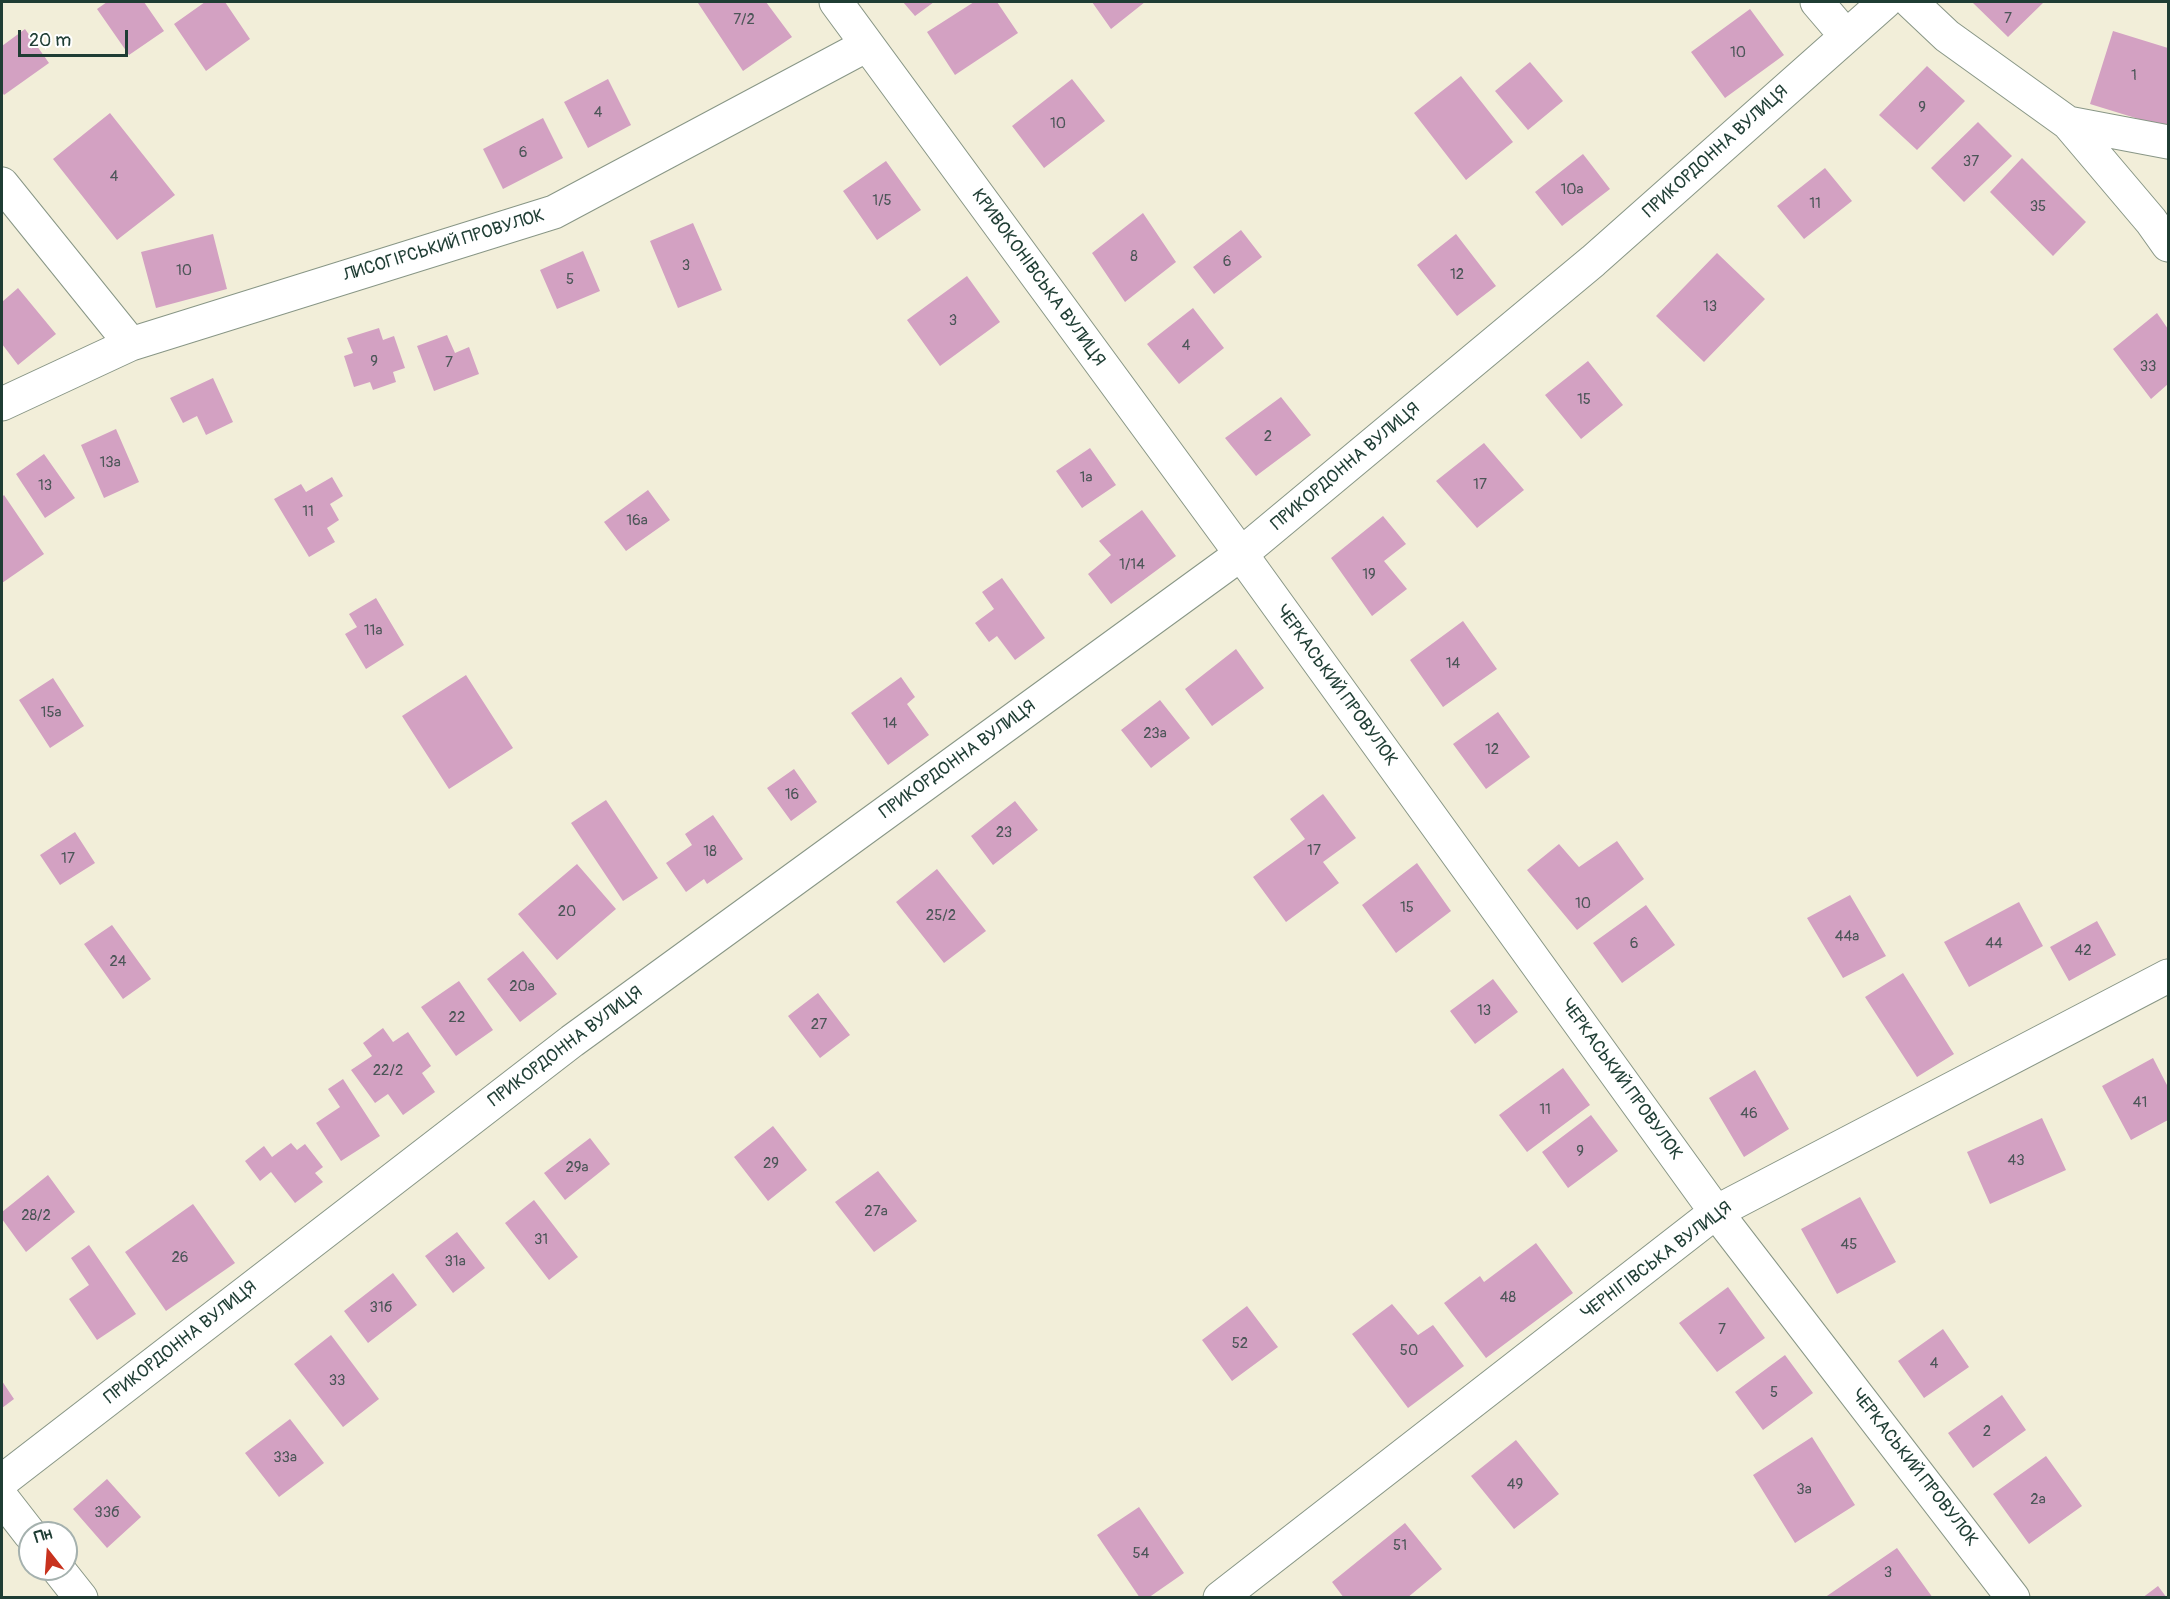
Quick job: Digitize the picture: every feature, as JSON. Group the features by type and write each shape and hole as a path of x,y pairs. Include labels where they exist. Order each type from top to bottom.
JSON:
{"street":[{"name":"КРИВОКОНІВСЬКА ВУЛИЦЯ","path":"836,2 1241,554"},
{"path":"1817,2 1846,36"},
{"name":"ПРИКОРДОННА ВУЛИЦЯ","path":"2,1481 572,1041 1241,554 1593,261 1885,2"},
{"path":"1911,2 1947,36 2068,123 2169,244"},
{"name":"ЛИСОГІРСЬКИЙ ПРОВУЛОК","path":"2,404 131,344 554,212 867,45"},
{"path":"2068,123 2169,142"},
{"path":"2,184 131,344"},
{"name":"ЧЕРКАСЬКИЙ ПРОВУЛОК","path":"1241,554 1716,1212 2013,1598"},
{"name":"ЧЕРНІГІВСЬКА ВУЛИЦЯ","path":"1220,1598 1716,1212 2169,976"},
{"path":"2,1498 20,1521"},
{"path":"68,1581 81,1598"}],"building":[{"path":"107,2 144,2 164,31 129,55 97,9"},
{"path":"205,2 225,2 250,39 206,71 174,24"},
{"path":"766,2 792,37 743,71 698,3"},
{"path":"903,2 934,2 915,16"},
{"path":"974,2 997,2 1018,33 955,75 927,32"},
{"path":"1092,2 1145,2 1111,29"},
{"path":"1972,2 2044,2 2008,37"},
{"path":"1750,9 1784,55 1725,98 1691,52"},
{"path":"25,29 49,63 4,95 2,92 2,46"},
{"path":"2113,31 2168,48 2168,128 2090,104"},
{"path":"1530,62 1563,101 1528,130 1495,91"},
{"path":"1927,66 1965,101 1917,150 1879,115"},
{"path":"1461,76 1513,142 1466,180 1414,113"},
{"path":"608,79 631,125 588,148 564,102"},
{"path":"1072,79 1105,121 1044,168 1012,126"},
{"path":"110,113 175,195 117,240 53,159"},
{"path":"543,118 563,158 503,189 483,149"},
{"path":"1978,122 2012,156 1964,202 1931,168"},
{"path":"1583,154 1610,189 1562,226 1535,192"},
{"path":"2022,158 2086,222 2053,256 1990,192"},
{"path":"886,161 921,210 877,240 843,191"},
{"path":"1825,168 1852,201 1804,239 1777,206"},
{"path":"1143,213 1176,262 1125,302 1092,253"},
{"path":"693,223 722,290 678,308 650,241"},
{"path":"1241,230 1262,257 1214,294 1193,267"},
{"path":"213,234 227,289 156,308 141,252"},
{"path":"1456,234 1496,286 1457,316 1417,265"},
{"path":"583,251 600,291 557,309 540,270"},
{"path":"1717,253 1765,299 1704,362 1656,316"},
{"path":"967,276 1000,322 940,366 907,320"},
{"path":"18,288 56,334 18,365 2,344 2,302"},
{"path":"1193,308 1224,348 1179,384 1147,344"},
{"path":"2157,313 2168,329 2168,384 2151,399 2113,349"},
{"path":"379,328 383,340 394,336 405,368 393,372 396,382 373,390 370,382 354,387 344,356 353,353 347,338"},
{"path":"447,335 455,353 469,347 479,374 434,391 417,346"},
{"path":"1588,361 1623,405 1581,439 1545,395"},
{"path":"213,378 233,422 206,435 197,416 183,423 170,398"},
{"path":"1281,397 1311,435 1256,476 1225,438"},
{"path":"116,429 139,482 104,498 81,445"},
{"path":"1484,443 1524,490 1477,528 1436,481"},
{"path":"1090,448 1116,485 1082,508 1056,471"},
{"path":"44,454 75,498 45,518 16,474"},
{"path":"332,477 343,496 330,504 339,520 327,528 335,542 309,557 274,499 301,484 306,492"},
{"path":"648,490 670,520 626,551 604,522"},
{"path":"4,495 44,554 2,583 2,497"},
{"path":"1142,510 1176,556 1111,604 1088,574 1111,555 1099,541"},
{"path":"1383,516 1406,544 1384,561 1407,589 1372,616 1331,558"},
{"path":"1002,578 1045,638 1015,660 997,636 989,642 975,623 994,609 982,592"},
{"path":"376,598 404,645 366,669 345,634 357,627 349,614"},
{"path":"1463,621 1497,669 1443,707 1410,660"},
{"path":"1236,649 1264,688 1212,726 1185,689"},
{"path":"466,675 513,748 449,789 402,716"},
{"path":"901,677 915,697 907,704 929,735 888,765 851,713"},
{"path":"53,678 84,726 50,748 19,700"},
{"path":"1160,700 1190,738 1151,768 1121,730"},
{"path":"1498,712 1530,757 1486,789 1453,744"},
{"path":"794,769 817,802 791,821 767,788"},
{"path":"1323,794 1356,838 1323,862 1339,883 1286,922 1253,877 1305,839 1290,819"},
{"path":"606,800 658,878 623,901 571,823"},
{"path":"1015,801 1038,830 993,865 971,836"},
{"path":"713,815 743,859 707,884 704,879 686,892 666,863 692,845 685,834"},
{"path":"75,832 95,863 60,885 40,855"},
{"path":"1617,841 1644,879 1577,930 1527,870 1559,844 1579,867"},
{"path":"1417,863 1451,911 1396,953 1362,905"},
{"path":"577,864 616,909 557,960 518,914"},
{"path":"937,869 986,931 944,963 896,902"},
{"path":"1850,895 1886,956 1843,978 1807,918"},
{"path":"2019,902 2043,946 1969,987 1944,942"},
{"path":"1646,905 1675,945 1622,983 1593,943"},
{"path":"2097,921 2116,955 2069,981 2050,947"},
{"path":"112,925 151,979 123,999 84,944"},
{"path":"523,951 557,994 520,1022 487,979"},
{"path":"1903,973 1954,1054 1917,1077 1865,997"},
{"path":"1493,979 1518,1012 1475,1044 1450,1011"},
{"path":"459,981 493,1030 456,1056 421,1007"},
{"path":"818,993 850,1035 820,1058 788,1016"},
{"path":"383,1028 393,1042 408,1032 431,1066 422,1073 435,1092 403,1115 388,1094 375,1103 351,1070 372,1056 363,1043"},
{"path":"2153,1058 2168,1087 2168,1120 2131,1140 2102,1086"},
{"path":"1563,1068 1590,1105 1527,1152 1499,1115"},
{"path":"1755,1070 1789,1129 1744,1157 1709,1098"},
{"path":"343,1079 380,1136 341,1161 316,1123 340,1107 328,1089"},
{"path":"1591,1115 1618,1151 1568,1188 1542,1152"},
{"path":"2042,1118 2066,1170 1990,1204 1967,1152"},
{"path":"773,1126 807,1170 768,1201 734,1157"},
{"path":"590,1138 610,1164 565,1200 544,1173"},
{"path":"291,1143 297,1150 305,1144 323,1167 315,1173 323,1182 295,1203 271,1172 260,1181 245,1161 264,1146 272,1157"},
{"path":"878,1171 917,1221 874,1252 835,1202"},
{"path":"48,1175 75,1212 26,1252 2,1219 2,1212"},
{"path":"1860,1197 1896,1262 1837,1294 1801,1229"},
{"path":"534,1200 578,1257 549,1280 505,1223"},
{"path":"193,1204 235,1263 166,1311 125,1252"},
{"path":"457,1232 485,1268 453,1293 425,1256"},
{"path":"1536,1243 1573,1293 1486,1358 1444,1303 1480,1276 1484,1282"},
{"path":"89,1245 136,1314 97,1340 69,1299 89,1285 71,1258"},
{"path":"393,1273 417,1305 368,1343 344,1311"},
{"path":"1728,1287 1765,1338 1717,1372 1679,1323"},
{"path":"1392,1304 1418,1335 1433,1325 1464,1366 1408,1408 1352,1334"},
{"path":"1247,1306 1278,1347 1232,1381 1202,1340"},
{"path":"1943,1329 1969,1367 1924,1398 1898,1361"},
{"path":"331,1335 379,1399 343,1427 294,1364"},
{"path":"1785,1355 1813,1393 1763,1430 1735,1392"},
{"path":"2,1381 14,1399 2,1408"},
{"path":"2002,1395 2026,1430 1973,1468 1948,1433"},
{"path":"290,1419 324,1463 279,1497 245,1453"},
{"path":"1812,1437 1855,1505 1795,1543 1753,1475"},
{"path":"1516,1440 1559,1494 1514,1529 1471,1476"},
{"path":"2046,1456 2082,1506 2029,1544 1993,1494"},
{"path":"107,1479 141,1517 107,1548 73,1509"},
{"path":"1139,1507 1184,1573 1148,1598 1140,1598 1097,1535"},
{"path":"1405,1523 1442,1569 1407,1598 1344,1598 1332,1582"},
{"path":"1897,1548 1933,1598 1824,1598"},
{"path":"2158,1586 2167,1598 2142,1598"}]}
